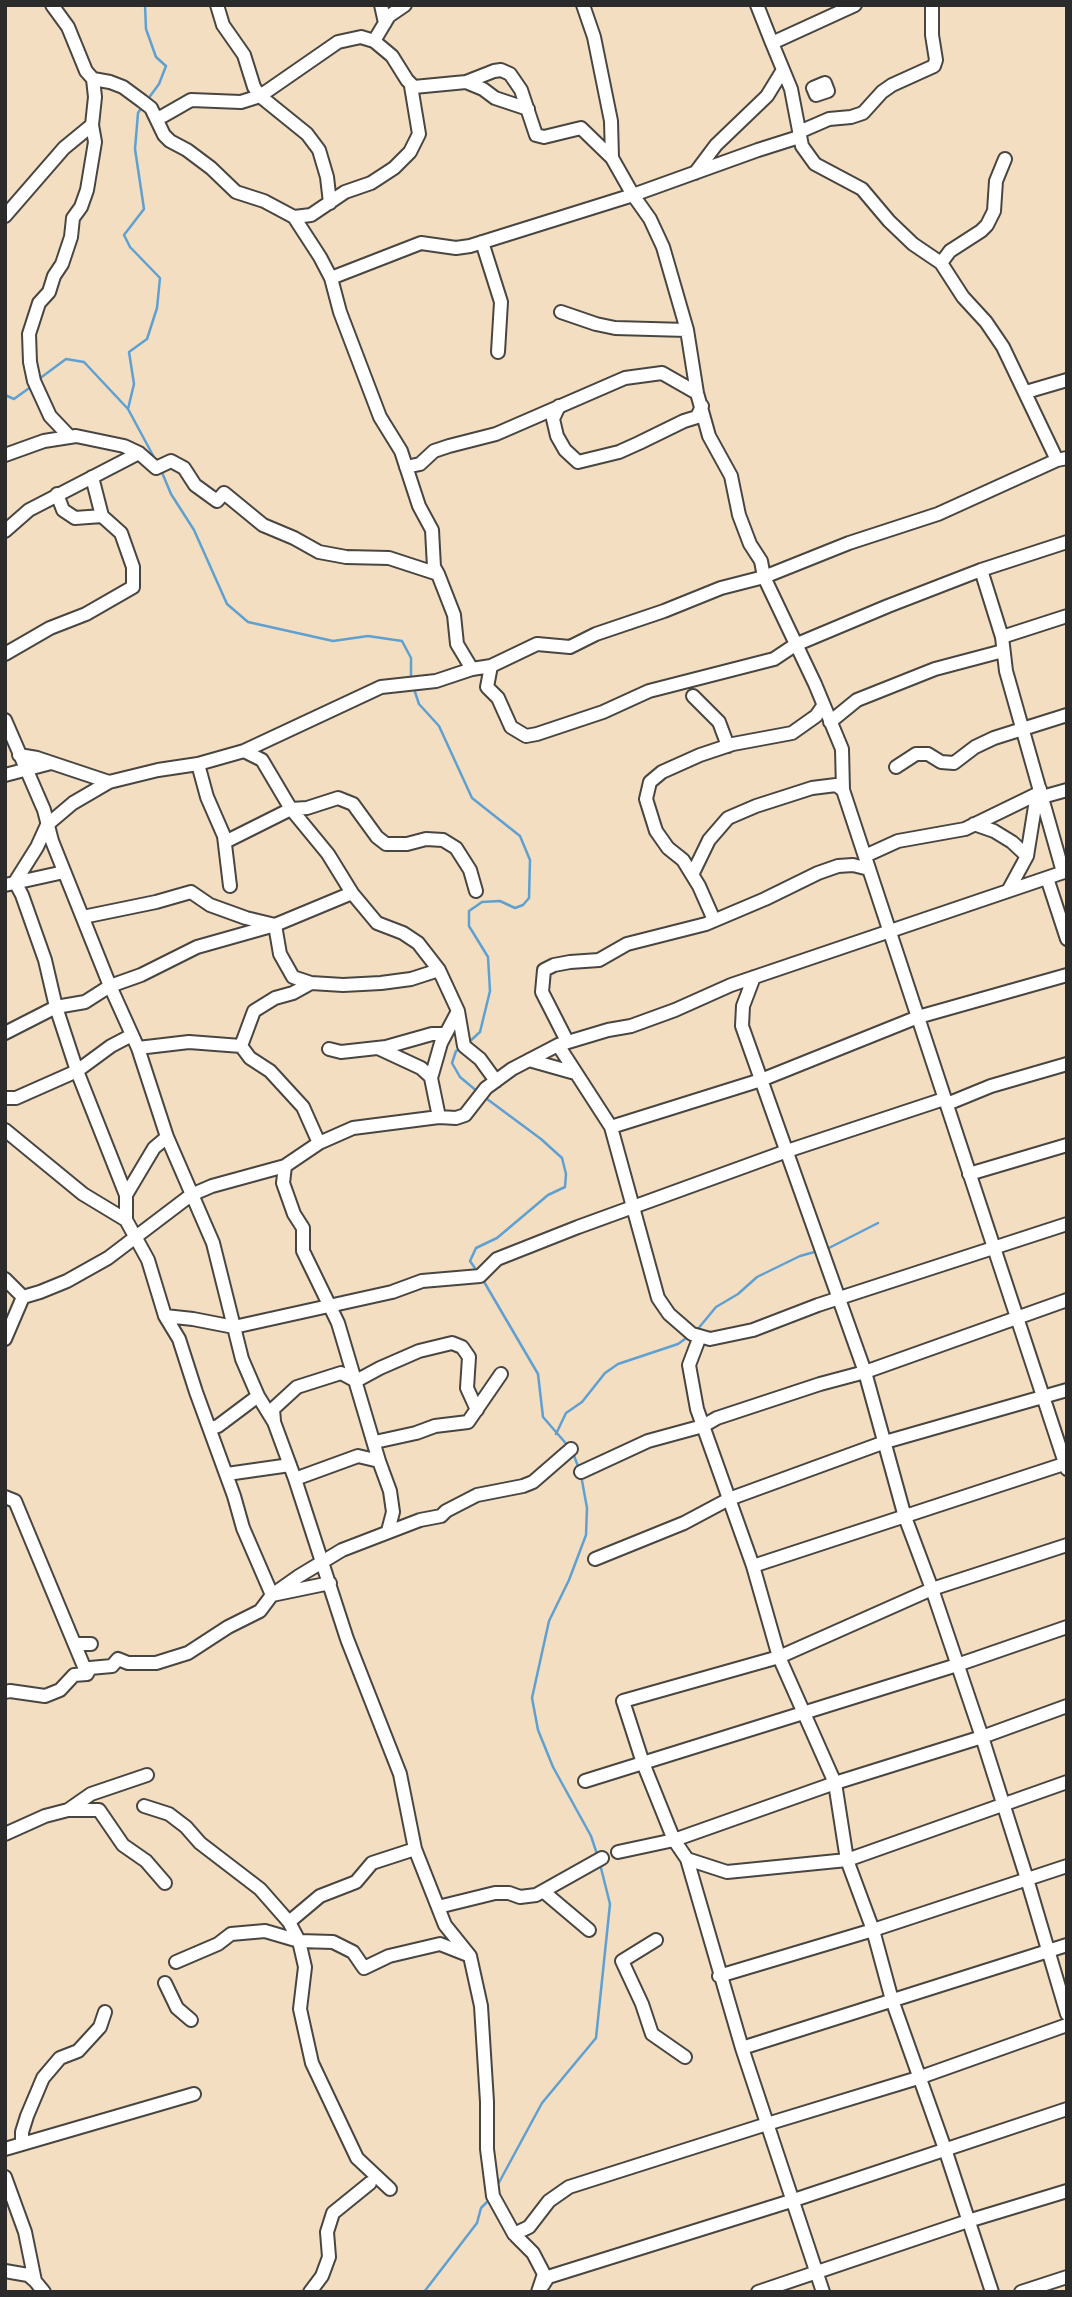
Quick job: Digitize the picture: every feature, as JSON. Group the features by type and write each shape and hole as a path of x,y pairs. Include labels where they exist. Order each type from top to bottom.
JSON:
{"street":[{"path":"52,5 68,27 86,71 93,79 95,97 92,125 95,142 87,190 81,207 73,218 71,237 62,264 54,276 49,292 39,303 29,334 34,381 52,419 70,437"},
{"path":"217,5 223,25 241,50 251,80 260,96 314,142 319,150 327,177 330,203"},
{"path":"381,5 385,23"},
{"path":"374,41 393,11 405,5"},
{"path":"583,5 594,37 611,121 612,158"},
{"path":"10,883 37,847 47,825 73,803 108,782 198,764 244,751 381,687 436,681 472,669 491,666 537,644 570,647 596,634 721,588 764,578 849,543 938,514 1062,459 1003,346 986,322 963,298 941,263 913,244 862,189 815,164 802,146 797,114 783,70 757,5"},
{"path":"772,43 855,5"},
{"path":"331,278 421,243 463,248 695,173 799,135 829,119 863,113 892,85 934,66 936,60 932,36 932,5"},
{"path":"93,79 123,87 149,109 163,116 191,100 241,102 260,96 338,42 361,37 374,41 392,56 411,86 419,134 411,152 394,168 371,183 345,192 311,215 294,217"},
{"path":"411,86 466,82 501,70 510,74 519,84 535,132 539,136 581,128 612,158 632,195 650,219 663,247 687,330 697,393 709,436 731,476 739,515 750,544 761,561 764,578 815,684 842,749 843,790 1066,1466 753,1566"},
{"path":"695,173 716,145 767,96 783,70"},
{"path":"466,82 495,98 528,109"},
{"path":"149,109 170,141 211,168 236,192 264,201 294,217 331,278 340,312 380,416 401,451 419,506 432,530 434,567 454,615 457,644 472,669"},
{"path":"5,216 64,148 92,125"},
{"path":"941,263 950,251 987,225 994,211 996,181 1005,159"},
{"path":"304,232 311,215"},
{"path":"482,242 501,302 498,352"},
{"path":"561,312 615,328 687,330"},
{"path":"407,467 420,464 434,451 496,435 625,379 662,373 697,393"},
{"path":"1026,392 1067,380"},
{"path":"559,406 553,419 557,436 565,450 578,462 629,448 697,417 702,406"},
{"path":"5,455 44,440 78,436 103,441 139,453 156,468 172,461 184,468 195,485 217,501 224,493 263,525 319,552 346,557 389,558 438,575"},
{"path":"5,530 29,510 139,453"},
{"path":"5,654 50,628 86,614 133,587 132,567 121,533 102,516 92,477"},
{"path":"57,494 63,510 75,518 102,516"},
{"path":"491,666 487,687 498,698 511,727 527,736 577,722 649,691 774,659 795,645 888,606 981,570 1067,542"},
{"path":"5,1339 23,1297 67,1281 108,1258 191,1195 232,1179 285,1166 320,1143 353,1128 465,1115 480,1094 496,1081 563,1043 631,1026 754,977 1065,872 1040,794 1006,671 1002,637 981,570"},
{"path":"1002,637 1067,615"},
{"path":"830,722 857,700 935,669 1003,651"},
{"path":"693,696 719,722 728,746"},
{"path":"714,920 683,860 668,848 656,831 646,799 650,782 662,772 700,755 728,746 792,733 816,716 823,706"},
{"path":"896,767 916,754 928,754 941,762 954,763 975,747 1023,728 1067,715"},
{"path":"5,720 44,810 64,872 110,986 138,1048 167,1137 213,1243 242,1359 258,1396 274,1422 351,1648 400,1774 415,1849 445,1925 470,1956 481,2006 487,2149 493,2196 514,2234 533,2253 544,2274 539,2292"},
{"path":"244,751 262,760 291,809 328,854 352,893 377,923 403,933 418,943 439,970 458,1011 464,1046 480,1059 496,1081"},
{"path":"19,755 51,762 108,782"},
{"path":"5,775 51,762"},
{"path":"198,764 207,797 225,842 230,886"},
{"path":"692,875 709,840 728,818 812,788 836,785 843,790"},
{"path":"865,856 898,841 965,829 1040,794 1067,790"},
{"path":"1008,891 1027,856 1040,794"},
{"path":"225,842 291,809 307,808 338,798 353,804 377,837 386,844 407,844 426,839 443,840 456,848 470,870 476,891"},
{"path":"974,824 994,831 1012,842 1027,856"},
{"path":"873,882 869,869 853,865 838,866 681,932 627,944 599,960 554,965 544,970 542,992 575,1073 611,1127 658,1298 669,1314 692,1334 710,1339 753,1330 839,1298 1067,1224"},
{"path":"10,883 64,872"},
{"path":"1047,878 1067,939"},
{"path":"10,883 22,895 45,960 56,1007 77,1071 126,1195 126,1220 148,1260 165,1316 179,1339 227,1474 243,1528 272,1595"},
{"path":"82,916 156,902 191,892 210,905 275,925"},
{"path":"5,1033 56,1007 85,1002 110,986 141,975 197,947 275,925 352,893"},
{"path":"275,925 280,954 293,977 311,983 381,983 411,979 439,970"},
{"path":"611,1127 761,1080 918,1017 1067,975"},
{"path":"754,977 743,1006 742,1026 865,1372 905,1517 982,1737 1067,2014"},
{"path":"241,1046 254,1011 275,998 293,993 311,983"},
{"path":"439,1117 431,1077 445,1034 458,1011"},
{"path":"328,1049 341,1052 378,1048 432,1034 445,1034"},
{"path":"5,1098 16,1098 77,1071 111,1046 132,1035"},
{"path":"138,1048 189,1042 241,1046 250,1058 270,1070 303,1107 320,1143"},
{"path":"378,1048 421,1068 431,1077"},
{"path":"530,1060 575,1073"},
{"path":"165,1316 234,1327 393,1292 422,1281 480,1276 497,1259 633,1206 787,1151 1067,1064"},
{"path":"5,1130 83,1194 126,1220"},
{"path":"126,1195 154,1148 167,1137"},
{"path":"969,1174 1067,1145"},
{"path":"285,1166 283,1183 293,1214 303,1228 303,1251 314,1277 331,1305 393,1504 388,1531"},
{"path":"5,1279 23,1297"},
{"path":"581,1472 648,1441 865,1372 1067,1300"},
{"path":"700,1336 689,1365 702,1426 753,1566 779,1657 835,1783 847,1860 873,1930 892,2000 992,2292"},
{"path":"356,1381 419,1350 452,1343 461,1347 469,1357 467,1388 477,1410"},
{"path":"274,1422 273,1409 297,1387 341,1373 356,1381"},
{"path":"375,1442 435,1426 463,1424 472,1419 501,1374"},
{"path":"595,1559 684,1523 729,1499 885,1442 1067,1390"},
{"path":"211,1428 258,1396"},
{"path":"88,1674 90,1668 112,1666 118,1659 128,1663 156,1663 188,1653 228,1626 260,1611 272,1595 342,1550 388,1531 441,1516 477,1495 533,1482 571,1449"},
{"path":"295,1479 358,1456 379,1461"},
{"path":"227,1474 290,1465"},
{"path":"5,1497 15,1501 88,1674"},
{"path":"823,2292 741,2048 687,1859 674,1840 643,1763 623,1701 779,1657 932,1588 1067,1545"},
{"path":"272,1595 330,1583"},
{"path":"585,1781 957,1665 1067,1626"},
{"path":"76,1644 91,1644"},
{"path":"5,1692 45,1696 61,1690 74,1675 88,1674"},
{"path":"618,1852 674,1840 1067,1706"},
{"path":"68,1810 91,1794 147,1774"},
{"path":"687,1859 727,1872 847,1860 1067,1782"},
{"path":"144,1806 169,1814 186,1827 200,1843 260,1889 289,1922 299,1941 305,1967 300,2009 312,2063 357,2158 390,2189"},
{"path":"5,1834 45,1816 68,1810 99,1810 123,1845 146,1861 165,1883"},
{"path":"289,1922 320,1896 356,1882 372,1863 415,1849"},
{"path":"438,1907 495,1893 528,1897 544,1892 553,1884 602,1858"},
{"path":"719,1976 873,1930 1067,1866"},
{"path":"544,1892 589,1930"},
{"path":"176,1962 218,1944 231,1934 265,1931 299,1941 333,1942 353,1952 364,1968 389,1956 440,1944 470,1956"},
{"path":"656,1940 622,1961 642,2004 652,2034 685,2057"},
{"path":"741,2048 1067,1945"},
{"path":"164,1983 173,2002 191,2020"},
{"path":"22,2144 24,2124 43,2078 60,2058 78,2051 100,2027 106,2012"},
{"path":"514,2234 529,2227 549,2201 569,2188 918,2078 1067,2025"},
{"path":"5,2150 194,2094"},
{"path":"539,2292 548,2277 791,2201 1067,2109"},
{"path":"5,2176 25,2232 35,2281"},
{"path":"310,2292 322,2277 329,2257 327,2232 333,2213 370,2183"},
{"path":"758,2292 968,2221 1067,2191"},
{"path":"5,2271 28,2275 44,2292"},
{"path":"1021,2292 1067,2277"}],"waterway":[{"path":"145,5 146,29 156,57 166,66 159,84 148,99"},
{"path":"128,409 134,384 129,352 147,339 157,308 160,278 130,247 124,235 144,209 135,149 138,113 142,107"},
{"path":"39,379 66,359 84,362 128,409 156,461"},
{"path":"5,395 14,399 32,386"},
{"path":"161,470 171,494 194,530 227,604 248,622 333,641 368,636 402,641 411,658 411,679"},
{"path":"414,689 419,704 439,726 472,798 520,836 530,860 529,898 523,905 515,908 500,901 482,902 469,911 469,926 488,957 490,991 480,1032 468,1043"},
{"path":"460,1049 456,1051 452,1063 460,1077 478,1092"},
{"path":"477,1271 470,1261 476,1248 497,1238 548,1195 565,1187 566,1174 562,1158 483,1096"},
{"path":"825,1250 878,1223"},
{"path":"697,1330 716,1307 738,1294 757,1277 800,1256 818,1251"},
{"path":"483,1280 538,1374 543,1417 569,1447"},
{"path":"556,1434 566,1413 582,1402 605,1373 618,1364 678,1344 689,1336"},
{"path":"573,1453 579,1469"},
{"path":"581,1475 587,1508 586,1535 569,1580 549,1621 532,1698 538,1730 553,1767 591,1836 597,1854"},
{"path":"496,2188 542,2103 596,2038 610,1904 600,1864"},
{"path":"424,2292 477,2223 481,2208 489,2200"}]}
